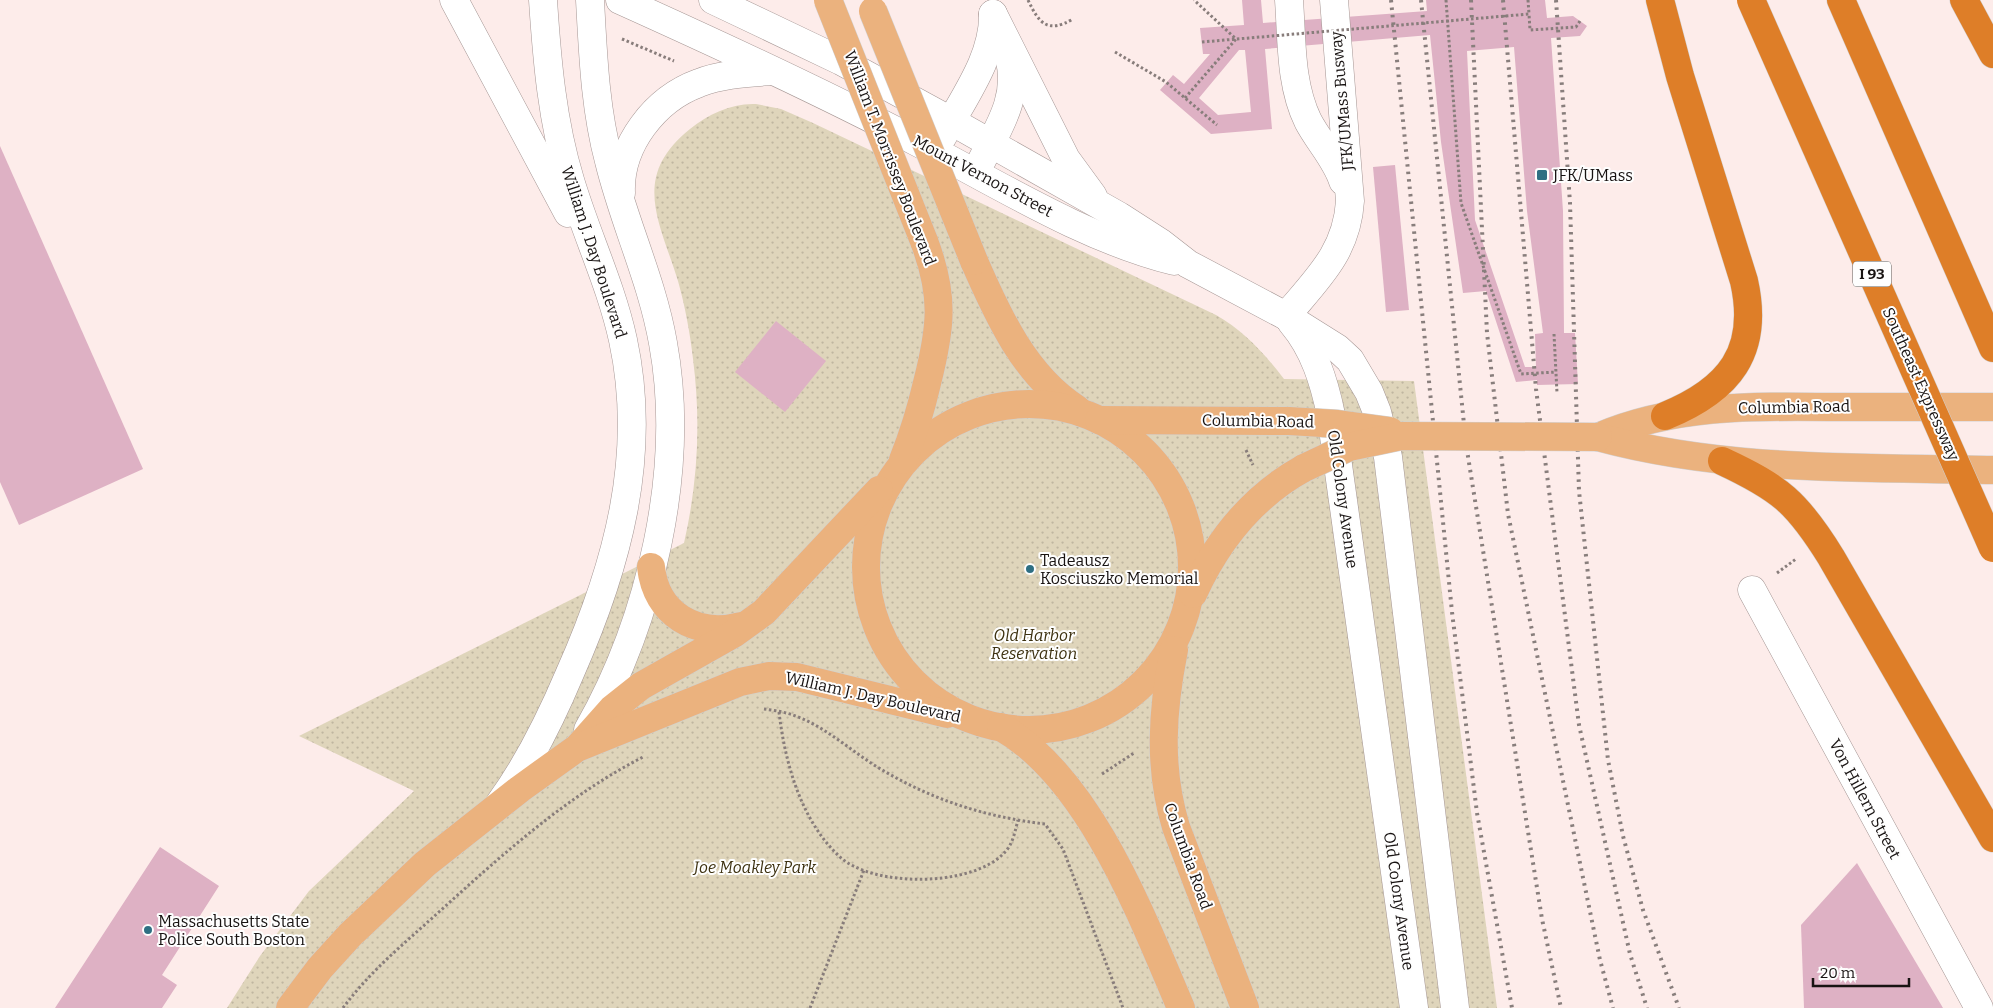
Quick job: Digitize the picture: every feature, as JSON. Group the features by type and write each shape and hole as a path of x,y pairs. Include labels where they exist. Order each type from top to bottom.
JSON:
{"highway":[{"path":"1660,0 1680,76 1744,281 1748,315 1743,348 1728,374 1696,403 1665,416"},
{"name":"Southeast Expressway","path":"1752,0 1993,548"},
{"path":"1841,0 1993,348"},
{"path":"1964,0 1993,54"},
{"path":"1722,461 1771,486 1790,501 1808,521 1836,566 1993,838"}],"main road":[{"name":"William T. Morrissey Boulevard","path":"828,0 924,241 936,282 939,324 923,398 898,468"},
{"path":"871,6 974,261 1003,323 1034,369 1064,400 1141,448 1166,477 1177,499 1189,536 1192,561 1191,587 1186,611 1176,638 1150,676 1128,696 1102,712 1060,727 1030,729 1000,727 973,720 937,701 907,676 885,644 871,608 865,570 867,544 872,519 898,468"},
{"name":"William J. Day Boulevard","path":"290,1008 320,968 370,914 426,864 497,806 577,748 612,709 641,686 752,622 770,606 930,436 952,423 987,409 1012,405 1038,404 1093,417"},
{"name":"Columbia Road","path":"1598,437 1621,427 1665,416 1714,409 1768,407 1993,408"},
{"name":"Columbia Road","path":"1093,417 1289,421 1355,426 1416,435 1598,437 1668,453 1722,461 1791,465 1993,470"},
{"name":"Columbia Road","path":"1186,611 1204,571 1235,524 1267,492 1304,468 1362,443 1416,435"},
{"path":"651,567 654,584 662,600 674,615 690,624 718,629 736,628 752,622"},
{"name":"Columbia Road","path":"1176,638 1163,726 1164,784 1176,828 1245,1008"},
{"name":"William J. Day Boulevard","path":"577,748 740,682 769,676 805,679 973,720"},
{"path":"1000,727 1016,736 1040,755 1063,782 1086,814 1119,873 1180,1008"}],"street":[{"path":"454,0 610,293"},
{"name":"William J. Day Boulevard","path":"497,806 525,764 560,697 600,602 618,542 627,489 632,425 626,358 610,293 575,195 560,142 552,96 543,0"},
{"name":"William J. Day Boulevard","path":"577,748 613,681 634,627 651,567 661,520 669,459 668,385 657,315 622,207 602,130 590,0"},
{"name":"Mount Vernon Street","path":"713,0 822,52 951,121 1107,209 1161,243 1188,264 1286,316"},
{"name":"JFK/UMass Busway","path":"1289,0 1296,91 1309,122 1340,171 1350,201"},
{"name":"JFK/UMass Busway","path":"1286,316 1337,252 1348,219 1350,201 1334,0"},
{"name":"Mount Vernon Street","path":"625,2 935,151 1104,238 1143,252 1188,264"},
{"path":"935,151 986,53 992,29 990,7"},
{"path":"975,172 1008,108 1012,86 1010,62 990,7"},
{"path":"990,7 1066,159 1080,180 1107,209"},
{"path":"622,207 621,183 628,155 640,130 659,108 675,95 698,83 734,74 772,71"},
{"path":"1286,316 1337,348 1350,360 1369,392 1382,432 1394,498 1455,1008"},
{"name":"Old Colony Avenue","path":"1286,316 1306,342 1321,373 1331,414 1414,1008"},
{"name":"Von Hillern Street","path":"1762,583 1978,1008"}],"path":[{"path":"1028,0 1037,20 1046,25 1057,26 1073,18"},
{"path":"1194,0 1236,39"},
{"path":"1446,0 1461,202 1521,374 1556,372"},
{"path":"1528,0 1530,30 1576,27 1580,22"},
{"path":"1202,42 1529,14"},
{"path":"621,39 677,63"},
{"path":"1185,98 1236,39"},
{"path":"1116,52 1166,82 1217,125"},
{"path":"1554,334 1557,393"},
{"path":"1243,443 1256,472"},
{"path":"1762,583 1801,554"},
{"path":"761,709 787,713 816,727 884,771 935,798 978,812 1046,824 1063,849 1123,1008"},
{"path":"779,712 789,766 811,820 828,844 842,858 864,870 893,877 918,879 939,879 962,874 990,863 1004,853 1010,843 1018,820"},
{"path":"1102,774 1138,750"},
{"path":"343,1008 381,964 558,809 614,772 649,754"},
{"path":"810,1008 864,870"}],"green space":[{"name":"Old Harbor Reservation","path":"756,104 781,109 813,123 1216,315 1236,328 1253,343 1284,379 1414,381 1497,1008 227,1008 260,956 309,891 414,791 299,736 684,543 695,474 697,405 687,320 678,281 658,220 655,183 660,165 672,147 690,129 721,110 738,105"}],"building":[{"name":"JFK/UMass","path":"1242,0 1261,0 1263,23 1427,11 1426,0 1545,0 1547,18 1573,16 1587,26 1580,36 1551,38 1563,211 1564,333 1575,333 1578,384 1537,385 1537,380 1516,382 1486,291 1463,293 1441,142 1430,35 1265,49 1272,129 1211,134 1160,90 1173,75 1184,84 1210,54 1203,54 1200,28 1244,25","holes":["1514,47 1527,211 1543,333 1535,334 1536,367 1525,367 1475,220 1467,51","1239,50 1245,50 1251,112 1218,115 1199,98"]},
{"path":"0,146 143,469 19,525 0,482"},
{"path":"1395,165 1409,310 1386,312 1373,167"},
{"path":"776,321 826,361 785,412 735,372"},
{"name":"Massachusetts State Police South Boston","path":"160,847 219,886 162,975 177,985 162,1008 55,1008"},
{"path":"1857,863 1943,1008 1804,1008 1801,925"}],"railway":[{"path":"1391,0 1452,612 1477,813 1512,1008"},
{"path":"1421,0 1466,444 1542,919 1561,1008"},
{"path":"1471,0 1487,333 1508,514 1600,960 1613,1008"},
{"path":"1503,0 1536,389 1579,725 1630,954 1647,1008"},
{"path":"1556,0 1570,203 1579,491 1608,760 1623,836 1643,910 1679,1008"}],"place":[{"name":"JFK/UMass","path":"1542,175"},
{"name":"Tadeausz Kosciuszko Memorial","path":"1030,569"},
{"name":"Massachusetts State Police South Boston","path":"148,930"}],"park label":[{"name":"Joe Moakley Park","path":"755,867"}]}
